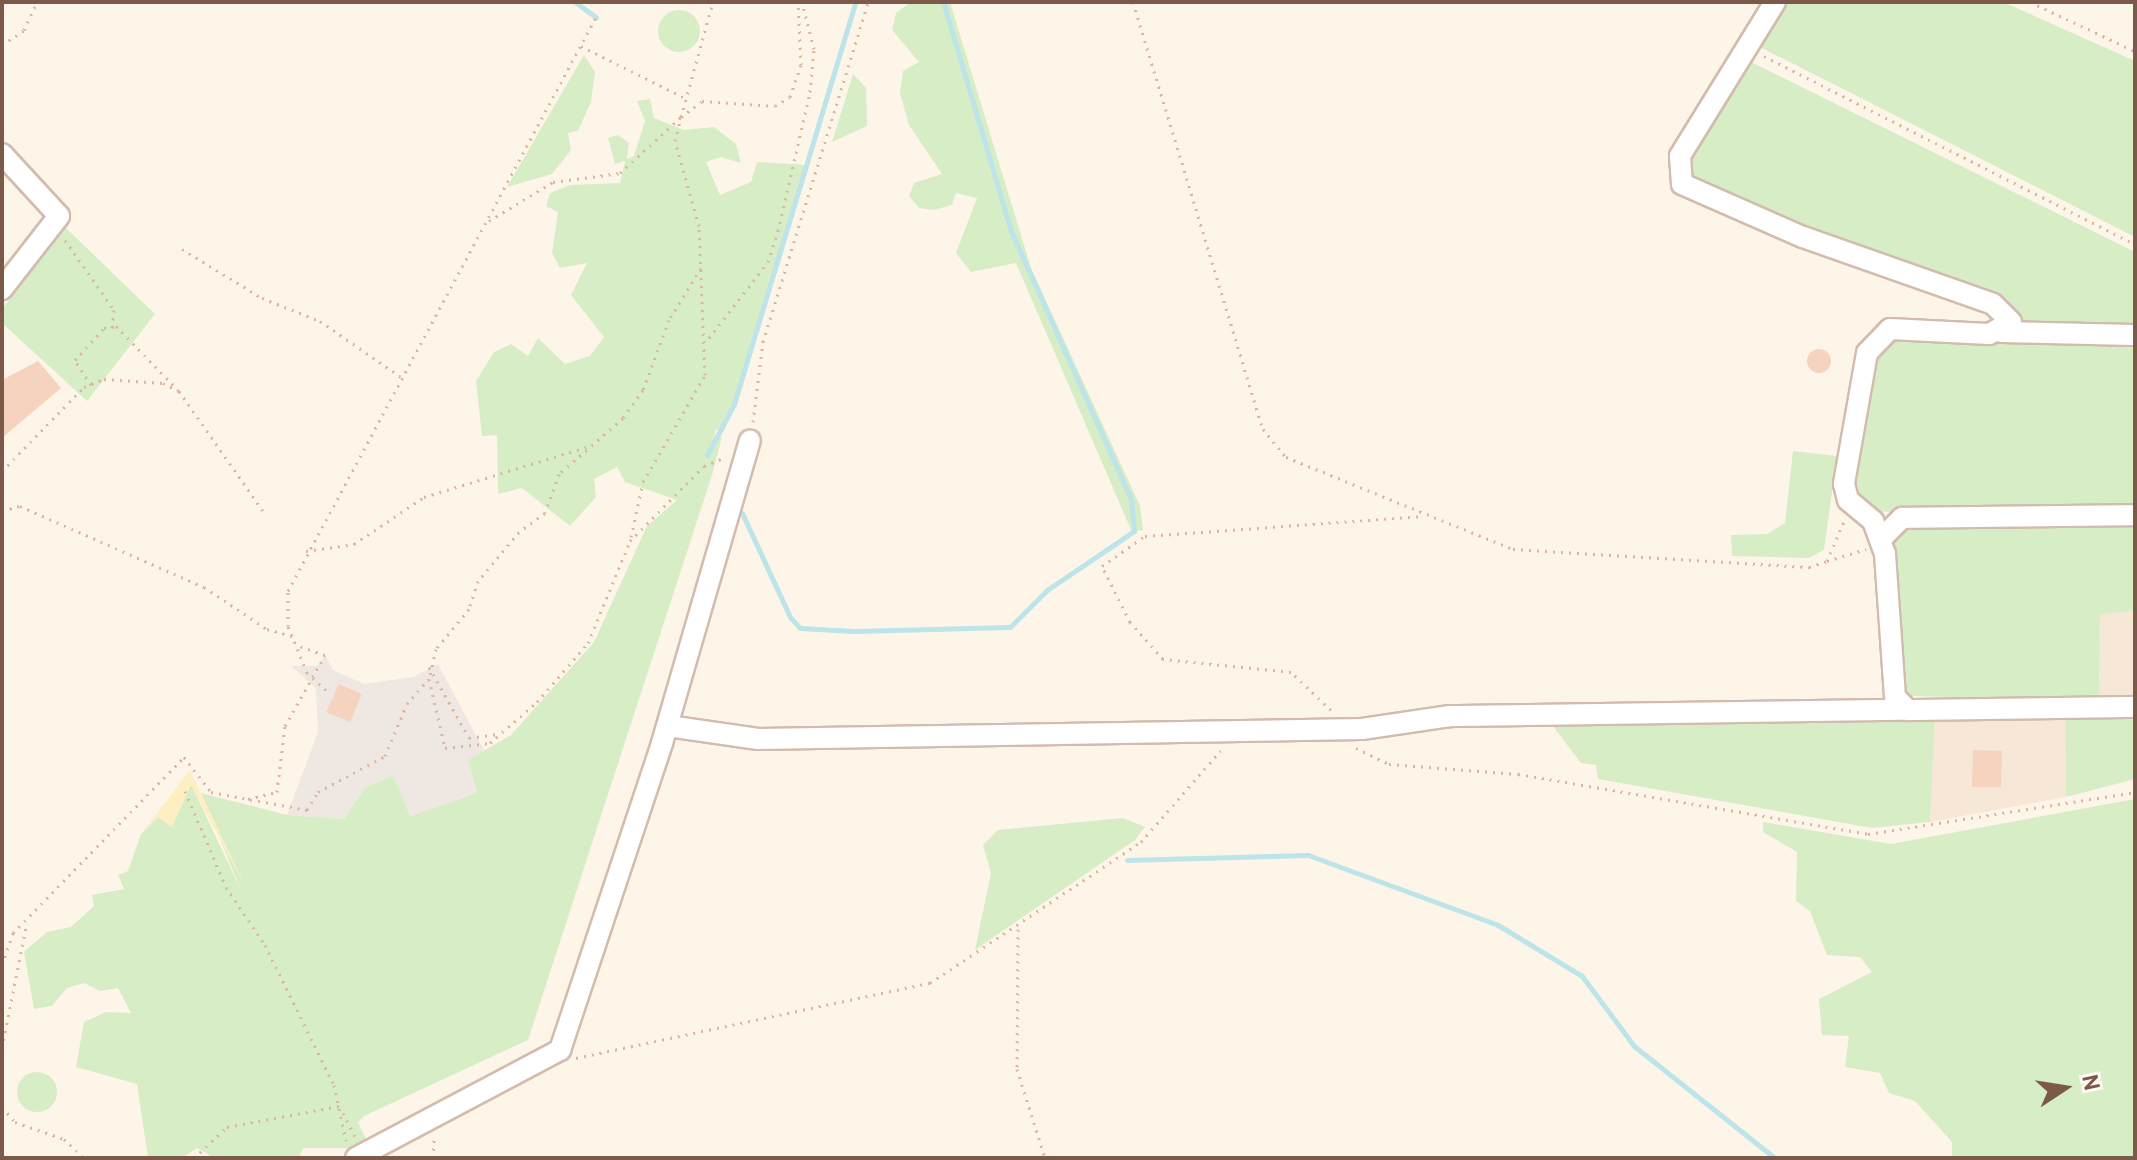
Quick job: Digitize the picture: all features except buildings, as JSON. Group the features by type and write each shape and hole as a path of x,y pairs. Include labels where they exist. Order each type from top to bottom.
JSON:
{"street":[{"path":"1775,2 1750,49 1680,156 1682,184 1803,237 1993,304 2009,318 2001,332"},
{"path":"2,154 59,216 2,289"},
{"path":"1908,710 1891,686 1881,539 1873,521 1848,500 1850,441 1873,338 1899,327 2135,335"},
{"path":"357,1158 560,1050 668,726 750,444"},
{"path":"1881,539 1902,518 2135,515"},
{"path":"668,726 758,739 1239,731 1352,738 1450,716 2135,707"}],"path":[{"path":"2,45 24,30 37,2"},
{"path":"701,268 669,320 643,390 593,445 559,474 545,513 519,532 478,581 469,609 436,649 428,665 429,679 445,748 465,751 502,733 588,643 630,541 643,482 705,375 707,343 699,226 675,141 713,2"},
{"path":"489,221 553,182 620,173 702,101 775,106 790,97 801,65 800,2"},
{"path":"707,343 768,262 778,231 810,92 814,49 800,2"},
{"path":"630,541 651,514 678,500 704,466 750,444 763,342 868,2"},
{"path":"1133,2 1263,429 1286,457 1423,516 1513,549 1809,567 1881,539"},
{"path":"2030,2 2135,51"},
{"path":"326,690 307,673 296,645 288,591 304,551 489,221 596,17"},
{"path":"581,46 687,99"},
{"path":"1750,49 2135,244"},
{"path":"59,216 51,222 109,302 112,329"},
{"path":"182,249 262,298 333,329 401,377"},
{"path":"91,385 75,360 104,328 112,329 179,391 263,511"},
{"path":"2,471 64,401 91,385 163,383 179,391"},
{"path":"304,551 354,544 415,501 593,445"},
{"path":"1827,561 1848,500"},
{"path":"2,511 20,506 125,558 204,587 267,629 292,636"},
{"path":"1423,516 1145,536 1102,566 1130,622 1163,659 1291,672 1352,738 1389,764 1518,774 1868,834 2135,792"},
{"path":"244,800 277,792 285,726 325,655 296,645"},
{"path":"428,665 469,738 502,733"},
{"path":"2,965 13,933 184,757 211,792 307,810 318,792 385,756 407,704 429,679"},
{"path":"560,1050 565,1061 930,983 1018,929 1141,842 1239,731"},
{"path":"185,791 360,1145 388,1141"},
{"path":"2,1048 28,919"},
{"path":"1018,929 1017,1069 1045,1158"},
{"path":"340,1106 343,1153 357,1158"},
{"path":"194,1158 227,1127 340,1106"},
{"path":"2,1107 34,1129 64,1139 84,1158"}],"shaded area":[{"path":"2135,611 2135,699 2099,701 2100,613"},
{"path":"325,655 333,670 364,684 413,677 438,664 485,752 468,760 477,793 410,816 393,775 365,788 344,819 287,815 318,732 316,688 291,666 317,666"},
{"path":"2065,714 2066,797 1930,822 1935,716"}],"green space":[{"path":"911,2 950,2 1031,268 1140,506 1143,530 1132,532 1016,263 971,272 956,253 977,198 956,193 952,205 934,210 919,208 909,196 914,183 942,174 909,125 900,93 903,71 919,62 892,30 896,13"},
{"path":"1783,2 2003,2 2135,61 2135,237 1760,47"},
{"path":"679,10 694,16 700,31 694,46 679,52 664,46 658,31 664,16"},
{"path":"584,55 595,72 591,102 578,131 568,133 571,150 552,174 507,187"},
{"path":"1749,61 2135,252 2135,324 2020,322 2017,309 1948,279 1811,233 1691,180 1688,154"},
{"path":"853,74 866,88 867,126 832,142"},
{"path":"650,99 654,118 684,130 714,127 736,144 741,163 721,157 706,162 720,195 751,182 757,162 808,165 734,404 724,431 716,429 713,442 722,437 712,475 528,1040 364,1116 358,1122 367,1141 349,1148 303,1148 299,1158 215,1158 197,1148 182,1158 148,1158 137,1084 76,1067 84,1022 106,1012 131,1013 118,988 100,991 84,983 67,988 52,1006 34,1009 24,952 47,932 71,927 94,906 92,895 124,889 118,875 128,871 141,834 158,817 172,827 191,784 241,890 201,793 287,815 344,819 365,788 393,775 410,816 477,793 468,760 511,735 594,642 647,526 677,500 625,482 617,467 594,479 596,497 570,526 522,488 498,494 497,435 482,436 476,381 494,352 511,344 528,356 538,338 565,364 590,356 604,337 571,295 587,263 560,268 552,253 558,212 546,206 550,193 570,185 620,183 625,161 615,164 608,138 618,135 629,143 627,159 634,156 645,121 637,101"},
{"path":"66,228 155,314 87,401 2,323 2,309"},
{"path":"1897,336 2135,340 2135,507 1877,512 1861,505 1851,488 1874,354"},
{"path":"1793,451 1837,456 1824,550 1809,558 1732,556 1731,535 1767,534 1785,523"},
{"path":"1898,524 2135,524 2135,611 2100,614 2099,701 1910,696 1899,686 1890,546"},
{"path":"2065,714 2135,715 2135,779 2066,797"},
{"path":"1935,716 1930,822 1872,828 1598,779 1596,765 1581,763 1549,721"},
{"path":"2135,799 2135,1158 1952,1158 1952,1142 1915,1101 1889,1093 1880,1073 1845,1067 1849,1036 1822,1035 1819,999 1872,972 1860,957 1827,955 1810,911 1796,901 1797,852 1763,832 1763,822 1891,844"},
{"path":"1123,818 1145,827 1135,840 975,950 991,873 983,845 998,830"},
{"path":"37,1072 51,1078 57,1092 51,1106 37,1112 23,1106 17,1092 23,1078"}],"sand":[{"path":"190,770 246,888 191,785 172,827 158,817 141,834"}],"waterway":[{"path":"575,2 596,17"},
{"path":"707,455 734,404 855,2"},
{"path":"742,513 790,617 800,628 854,631 1010,627 1047,590 1134,531 1131,499 1011,231 943,2"},
{"path":"1127,860 1308,855 1498,925 1582,976 1634,1046 1775,1158"}]}
